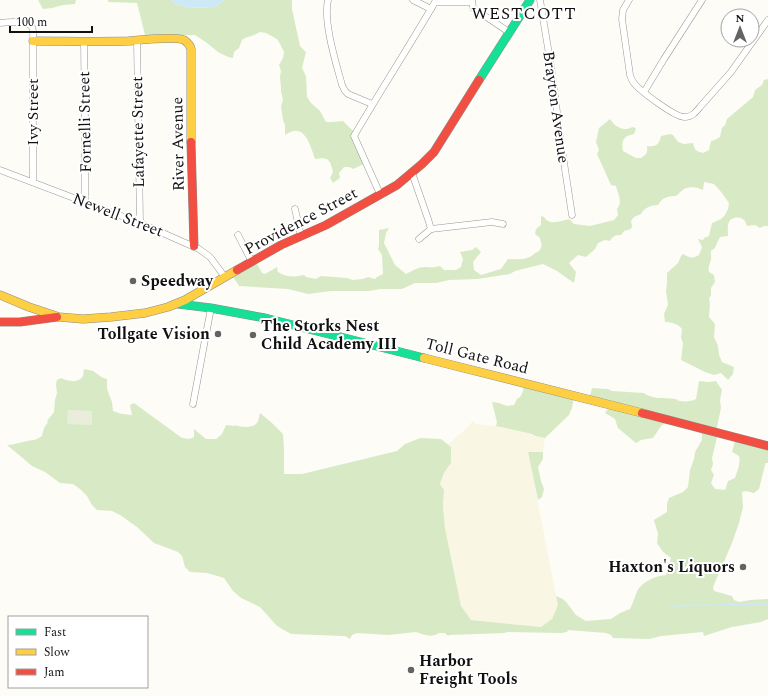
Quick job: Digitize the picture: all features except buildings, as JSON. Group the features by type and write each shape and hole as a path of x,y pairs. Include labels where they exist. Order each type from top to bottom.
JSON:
{"main road":[{"name":"Providence Street","path":"0,295 59,317 83,319 145,313 177,304 281,245 326,225 397,185 434,152 530,0"},
{"name":"River Avenue","path":"137,41 179,39 184,40 190,45 194,246"},
{"path":"33,41 137,41"},
{"name":"Toll Gate Road","path":"177,304 211,308 276,320 574,395 768,446"},
{"path":"0,322 20,322 59,317"}],"street":[{"path":"328,0 327,15 329,31 342,85 348,94 372,104"},
{"path":"413,0 431,9"},
{"name":"Brayton Avenue","path":"540,0 572,215"},
{"path":"629,0 623,10 622,18 630,75 634,83 644,92 676,114 684,117 696,112 731,72 768,20"},
{"path":"644,92 664,58 702,0"},
{"path":"380,194 354,136 372,104 436,2 472,1 473,8 509,32"},
{"path":"0,23 20,22 31,27 33,41"},
{"name":"Ivy Street","path":"33,41 33,182"},
{"name":"Lafayette Street","path":"137,41 140,223"},
{"name":"Fornelli Street","path":"84,42 85,202"},
{"name":"Newell Street","path":"0,170 140,223 194,246 210,257 225,277"},
{"path":"412,173 431,229"},
{"path":"295,209 301,236"},
{"path":"419,239 431,229 492,222 503,224"},
{"path":"238,235 252,262"},
{"path":"193,404 211,308"}],"shaded area":[{"path":"473,421 476,424 496,426 545,438 543,452 528,452 558,605 552,619 541,627 471,620 461,606 445,528 443,507 444,490 440,484 444,473 451,463 451,447 448,445"}],"green space":[{"path":"38,0 76,0 75,4 43,9"},
{"path":"108,0 171,0 176,4 189,8 213,7 224,0 292,0 292,9 300,46 306,52 302,68 306,76 307,97 320,111 326,122 343,121 355,133 364,164 353,169 344,167 339,173 340,178 333,183 330,178 333,172 331,164 328,160 323,158 315,159 311,147 302,132 292,131 285,135 285,125 281,106 283,100 280,77 281,71 279,65 283,58 284,52 277,39 266,33 260,32 242,40 239,48 234,52 233,58 228,57 218,52 195,35 145,35 137,3 108,2"},
{"path":"768,79 768,226 760,228 755,225 747,226 742,219 734,218 730,220 728,225 728,236 720,237 715,248 711,252 709,266 709,272 714,275 715,282 711,288 711,295 709,299 709,317 715,324 714,337 722,362 734,367 733,374 728,380 721,373 714,375 681,360 683,343 681,338 682,329 675,324 665,322 664,314 668,305 666,291 667,273 678,263 683,254 691,258 699,255 702,247 698,239 703,240 709,236 712,223 721,219 728,209 729,203 714,184 704,182 703,190 689,187 684,189 676,196 665,198 658,205 648,207 641,214 634,217 631,221 631,229 624,231 621,235 614,236 610,241 605,240 598,243 595,249 586,257 578,255 569,263 576,272 574,283 557,271 543,264 515,271 510,274 477,279 449,280 436,283 415,283 402,289 331,291 308,294 288,289 239,286 232,275 256,262 262,273 265,274 277,267 278,272 291,276 304,275 306,277 316,279 321,276 347,278 353,280 368,277 375,279 383,274 382,255 378,249 379,230 389,228 386,233 384,243 395,265 406,274 422,267 440,266 444,270 456,270 461,267 463,259 460,252 472,250 476,247 481,252 473,262 474,270 481,275 501,269 508,259 525,259 539,251 541,248 540,238 535,234 536,229 541,225 541,216 552,222 559,222 569,219 574,224 590,226 614,220 618,215 617,209 620,204 619,195 616,186 611,185 597,154 599,150 596,142 599,128 610,119 620,128 636,128 634,134 627,136 622,144 623,151 636,158 641,158 646,154 647,146 657,145 661,136 670,134 673,135 678,142 684,144 693,143 696,150 703,153 709,150 711,141 720,137 722,128 727,119 753,97 755,90 762,85 764,80"},
{"path":"84,369 93,371 107,379 107,389 112,402 113,411 132,415 130,405 134,403 182,438 189,439 194,437 194,429 206,439 216,439 222,434 226,425 246,427 255,425 258,422 260,413 283,434 284,474 302,474 397,451 405,444 420,438 441,439 451,447 451,463 444,473 440,484 444,490 443,507 445,528 461,606 471,620 541,627 552,619 558,605 556,596 563,599 576,615 586,621 611,619 630,609 639,588 645,583 655,577 666,575 671,558 663,552 657,543 658,534 654,520 667,512 669,498 683,492 688,487 690,470 695,452 702,440 702,429 669,420 661,426 653,438 641,440 636,443 618,428 615,419 605,413 610,406 589,400 592,388 644,393 651,397 691,401 696,399 699,381 716,381 722,390 720,400 721,408 716,432 718,433 712,458 713,464 711,470 714,475 711,483 715,489 725,490 728,481 735,478 740,462 739,456 732,452 736,437 768,445 768,463 765,465 759,489 754,493 746,491 742,492 743,507 739,523 713,587 714,591 732,596 734,600 739,602 768,599 768,619 761,622 732,627 704,636 703,632 661,636 649,639 613,638 611,635 606,633 568,630 567,632 561,633 508,632 448,636 445,633 439,633 431,636 416,632 388,635 357,633 352,635 350,639 345,636 291,634 277,626 260,607 241,598 233,591 224,578 207,573 190,572 185,567 182,556 178,552 154,543 137,527 120,515 112,511 97,510 80,489 73,484 60,483 45,472 32,466 7,445 35,440 42,436 44,428 48,422 47,421 54,412 57,393 57,380 61,378 70,381 81,379"},
{"path":"524,384 574,396 569,415 545,438 496,426 497,422 492,402 507,406 514,405 517,399 522,395"},
{"path":"68,410 92,411 92,425 67,424"},
{"path":"528,452 543,452 543,459 538,467 544,489 542,497 538,500"}],"water":[{"path":"171,0 224,0 213,7 189,8 176,4"}],"waterway":[{"path":"670,606 768,604"}],"traffic: fast":[{"path":"479,80 530,0"},
{"path":"178,304 211,308 265,318 424,358"}],"traffic: slow":[{"path":"33,41 128,41 166,38 184,40 191,49 191,142"},
{"path":"0,295 59,317 83,319 111,317 145,313 168,307 185,300 237,270"},
{"path":"424,358 642,413"}],"traffic: jam":[{"path":"237,270 281,245 326,225 397,185 434,152 479,80"},
{"path":"191,142 194,246"},
{"path":"0,322 20,322 57,317"},
{"path":"642,413 768,446"}],"place":[{"name":"Speedway","path":"133,281"},
{"name":"Tollgate Vision","path":"218,334"},
{"name":"The Storks Nest Child Academy III","path":"253,335"},
{"name":"Haxton's Liquors","path":"743,567"},
{"name":"Harbor Freight Tools","path":"411,670"}],"district":[{"name":"WESTCOTT","path":"524,14"}]}
